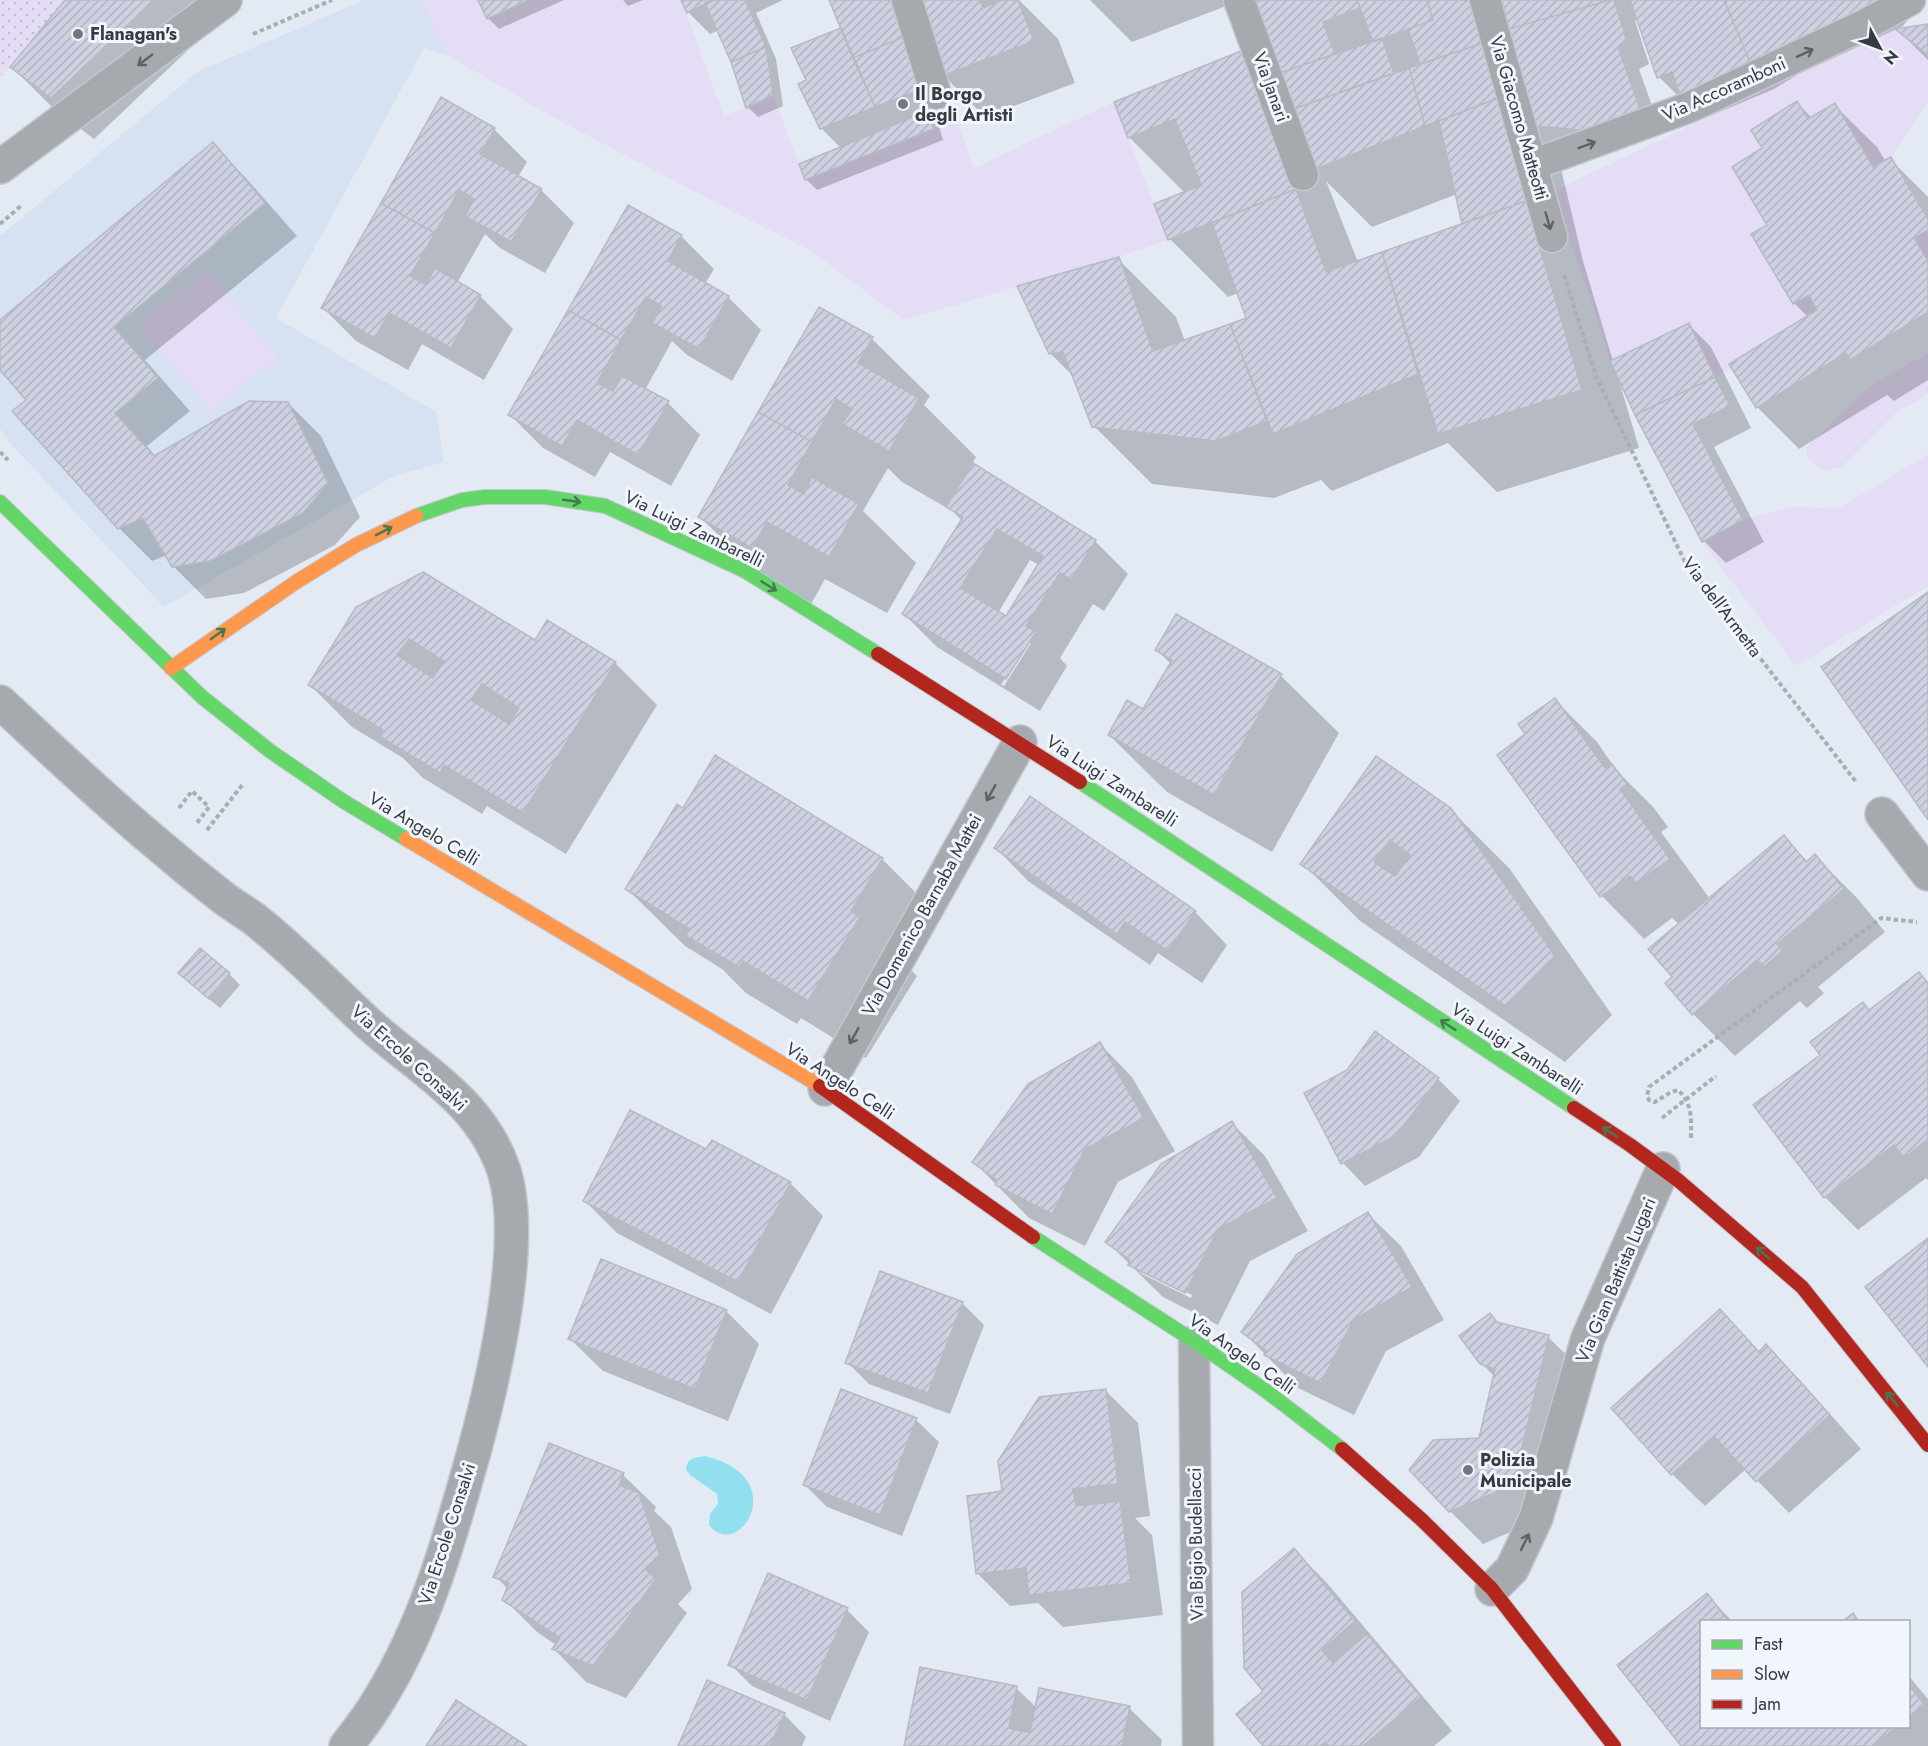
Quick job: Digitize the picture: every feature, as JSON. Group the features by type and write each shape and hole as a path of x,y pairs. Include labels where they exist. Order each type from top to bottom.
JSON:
{"street":[{"path":"0,167 225,0"},
{"name":"Via Luigi Zambarelli","path":"171,668 233,623 296,582 356,545 417,515 462,501 485,497 545,497 605,506 745,571 1020,742 1620,1138 1663,1169 1802,1287 1928,1445"},
{"name":"Via Angelo Celli","path":"0,502 202,697 252,737 343,801 825,1089 1060,1256 1194,1341 1266,1391 1350,1455 1422,1520 1492,1589 1614,1746"},
{"name":"Via Ercole Consalvi","path":"0,702 152,840 222,897 254,919 372,1027 439,1080 481,1125 503,1168 509,1196 510,1256 499,1340 479,1431 445,1550 421,1617 380,1700 346,1746"},
{"name":"Via Domenico Barnaba Mattei","path":"825,1089 1020,742"},
{"path":"1882,814 1928,874"},
{"name":"Via Gian Battista Lugari","path":"1492,1589 1512,1569 1536,1518 1588,1338 1663,1169"}],"lane":[{"path":"907,0 936,94"},
{"name":"Via Janari","path":"1239,0 1303,175"},
{"name":"Via Giacomo Matteotti","path":"1485,0 1552,237"},
{"name":"Via Accoramboni","path":"1532,165 1690,106 1866,24 1910,0"},
{"name":"Via Bigio Budellacci","path":"1194,1341 1198,1746"}],"path":[{"name":"Via dell'Armetta","path":"1552,237 1596,376 1684,560 1882,814"},
{"path":"192,791 209,807 194,827 199,831"},
{"path":"204,834 232,799"},
{"path":"1691,1145 1690,1108 1685,1098 1678,1090 1655,1102 1649,1100 1646,1092 1649,1088 1881,918 1917,922"},
{"path":"1669,1112 1716,1076"}],"shaded area":[{"path":"0,0 65,0 0,78"},
{"path":"364,0 422,0 447,55 424,48 276,318 436,412 444,462 394,476 164,607 10,443 0,429 0,236 197,72"},
{"path":"422,0 478,0 487,19 529,0 681,0 724,116 773,95 805,180 956,119 974,168 1114,102 1168,240 1119,257 904,320 808,249 560,121 447,55"},
{"path":"1895,29 1928,55 1928,102 1891,157 1873,167 1835,103 1808,119 1797,101 1751,130 1762,148 1732,167 1767,225 1793,304 1809,295 1817,310 1729,363 1732,369 1715,377 1689,323 1610,361 1590,296 1551,192"},
{"path":"1928,230 1928,261 1914,238"},
{"path":"205,271 278,357 211,411 139,326"},
{"path":"1928,353 1928,394 1897,412 1842,467 1827,470 1819,468 1807,456 1807,446 1874,383"},
{"path":"1928,454 1928,586 1796,666 1702,542 1743,520 1791,507 1840,508"}],"water":[{"path":"705,1456 732,1467 747,1481 753,1497 751,1513 744,1525 733,1533 721,1534 709,1525 710,1514 718,1504 717,1494 686,1470 694,1458"}],"building":[{"name":"Flanagan's","path":"65,0 154,0 51,98 10,67"},
{"path":"478,0 529,0 487,19"},
{"path":"681,0 714,0 687,13"},
{"path":"714,0 745,0 766,47 731,62 705,3"},
{"path":"829,0 895,0 906,36 853,58"},
{"path":"919,0 980,0 983,8 1002,0 1018,0 1034,41 942,76"},
{"path":"1249,0 1357,0 1360,8 1323,22 1335,54 1277,74"},
{"path":"1357,0 1427,0 1433,20 1373,42"},
{"path":"1427,0 1474,0 1486,42 1420,64 1408,29 1433,20"},
{"path":"1502,0 1610,0 1509,29"},
{"path":"1614,0 1627,41 1618,47 1641,112 1592,131 1535,126 1509,29"},
{"path":"1630,0 1724,0 1752,67 1681,97 1672,72 1657,78"},
{"path":"1724,0 1876,0 1880,4 1752,67"},
{"path":"1928,24 1928,55 1895,29"},
{"path":"841,28 875,107 820,129 798,84 806,80 791,48"},
{"path":"906,36 922,89 875,107 853,58"},
{"path":"1382,38 1394,73 1291,110 1277,74"},
{"path":"1486,42 1501,97 1425,126 1409,68"},
{"path":"766,47 773,95 746,108 731,62"},
{"path":"1241,51 1296,189 1168,240 1154,204 1201,185 1175,119 1128,138 1114,102"},
{"path":"1409,68 1425,126 1313,170 1291,110"},
{"path":"441,97 495,128 480,154 542,189 511,242 465,216 474,199 459,190 435,233 381,203"},
{"path":"1501,97 1526,201 1462,224 1439,121"},
{"path":"1797,101 1808,119 1835,103 1873,167 1891,157 1928,219 1928,230 1914,238 1928,261 1928,312 1850,360 1846,353 1756,408 1729,364 1817,310 1809,295 1793,304 1751,234 1767,225 1732,167 1762,148 1751,130"},
{"path":"928,111 933,129 805,180 799,164"},
{"path":"213,142 265,203 114,327 158,378 115,413 154,456 249,401 288,402 328,483 303,513 210,561 172,567 143,518 118,529 12,411 26,400 0,370 0,320"},
{"path":"1296,189 1326,272 1382,252 1418,374 1273,434 1230,324 1246,318 1212,223"},
{"path":"1526,201 1582,390 1438,434 1382,252"},
{"path":"381,203 435,233 410,276 426,285 435,268 481,295 451,348 389,313 375,338 321,308"},
{"path":"628,205 682,235 668,261 729,296 699,349 652,323 662,306 646,297 621,340 568,310"},
{"path":"1119,257 1153,351 1230,324 1267,421 1216,441 1092,427 1063,352 1049,354 1017,286"},
{"path":"819,307 873,337 858,363 919,398 889,451 842,424 852,409 836,399 812,442 758,412"},
{"path":"568,310 621,340 597,383 613,391 622,376 669,401 638,455 577,420 562,446 508,415"},
{"path":"1689,323 1715,377 1635,415 1610,361"},
{"path":"1715,377 1730,406 1693,424 1743,520 1702,542 1635,415"},
{"path":"758,412 812,442 788,485 804,494 812,477 859,504 829,557 767,522 752,548 698,517"},
{"path":"973,463 1096,540 1071,580 1060,573 1026,626 1036,632 1006,679 902,614 963,517 946,507","holes":["997,529 1043,556 1006,616 960,588"]},
{"path":"423,572 535,640 547,620 616,662 523,813 444,765 440,773 379,736 383,730 308,685 356,607","holes":["409,639 444,661 433,678 397,655","482,684 519,708 509,724 471,700"]},
{"path":"1928,592 1928,820 1821,667"},
{"path":"1176,614 1282,674 1214,795 1108,735 1127,700 1143,709 1172,660 1155,650"},
{"path":"1555,698 1605,768 1612,764 1627,784 1620,789 1670,859 1636,883 1630,876 1600,897 1497,755 1525,734 1518,724"},
{"path":"715,755 883,858 851,911 860,917 808,1001 743,961 739,967 686,936 690,929 625,889 677,804 683,808"},
{"path":"1376,756 1451,808 1555,956 1506,1006 1300,864","holes":["1390,840 1410,855 1395,876 1374,862"]},
{"path":"1030,796 1196,911 1168,951 1125,922 1117,934 994,848"},
{"path":"1784,835 1806,862 1815,854 1844,889 1777,944 1783,950 1764,967 1757,960 1692,1015 1665,983 1672,977 1648,949"},
{"path":"200,948 230,973 209,999 178,973"},
{"path":"1919,972 1928,983 1928,1139 1904,1158 1894,1145 1824,1198 1753,1105 1820,1055 1810,1042 1863,1002 1869,1010"},
{"path":"1375,1031 1439,1078 1397,1135 1341,1164 1304,1093 1347,1070"},
{"path":"1100,1042 1144,1118 1085,1149 1052,1214 995,1185 997,1180 972,1162 1028,1084"},
{"path":"630,1110 706,1149 712,1140 791,1182 738,1282 583,1201"},
{"path":"1232,1121 1277,1198 1218,1229 1185,1293 1128,1265 1130,1260 1105,1242 1161,1164"},
{"path":"1368,1212 1412,1287 1354,1319 1321,1383 1264,1355 1266,1350 1241,1332 1297,1254"},
{"path":"1928,1238 1928,1367 1865,1287"},
{"path":"601,1259 727,1310 695,1389 568,1339"},
{"path":"880,1271 963,1302 928,1393 845,1363"},
{"path":"1720,1309 1759,1352 1766,1344 1830,1415 1756,1482 1714,1436 1671,1475 1611,1408"},
{"path":"1490,1313 1497,1322 1549,1335 1513,1485 1449,1512 1409,1470 1433,1440 1479,1438 1495,1369 1480,1364 1459,1336"},
{"path":"841,1389 917,1418 880,1515 803,1485"},
{"path":"1106,1389 1118,1484 1073,1489 1076,1506 1120,1501 1131,1583 1029,1595 1026,1568 976,1574 967,1496 1002,1491 998,1461 1039,1397"},
{"path":"549,1443 624,1473 619,1485 639,1493 660,1556 646,1570 656,1579 593,1666 552,1649 560,1638 502,1600 509,1583 493,1577"},
{"path":"1294,1548 1355,1621 1322,1650 1333,1663 1367,1634 1421,1697 1363,1746 1329,1746 1325,1742 1320,1746 1263,1746 1236,1714 1263,1691 1244,1668 1242,1592"},
{"path":"768,1573 848,1608 807,1700 728,1665"},
{"path":"1707,1593 1727,1620 1700,1620 1700,1728 1895,1728 1873,1746 1681,1746 1617,1665"},
{"path":"1853,1613 1858,1620 1844,1620"},
{"path":"920,1667 1017,1686 1009,1728 1030,1733 1039,1688 1130,1706 1122,1746 904,1746"},
{"path":"707,1680 785,1713 770,1746 678,1746"},
{"path":"1910,1686 1925,1705 1910,1716"},
{"path":"456,1700 527,1746 426,1746"}],"traffic: fast":[{"path":"416,516 462,500 485,497 545,497 605,506 745,571 878,654"},
{"path":"0,502 202,697 270,751 343,801 406,839"},
{"path":"1080,782 1574,1108"},
{"path":"1033,1237 1194,1341 1266,1391 1342,1449"}],"traffic: slow":[{"path":"171,668 296,582 356,545 416,516"},
{"path":"406,839 820,1086"}],"traffic: jam":[{"path":"878,654 1080,782"},
{"path":"820,1086 1033,1237"},
{"path":"1574,1108 1679,1181 1802,1287 1928,1445"},
{"path":"1342,1449 1422,1520 1492,1589 1614,1746"}],"place":[{"name":"Flanagan's","path":"78,34"},
{"name":"Il Borgo degli Artisti","path":"903,104"},
{"name":"Polizia Municipale","path":"1468,1470"}]}
